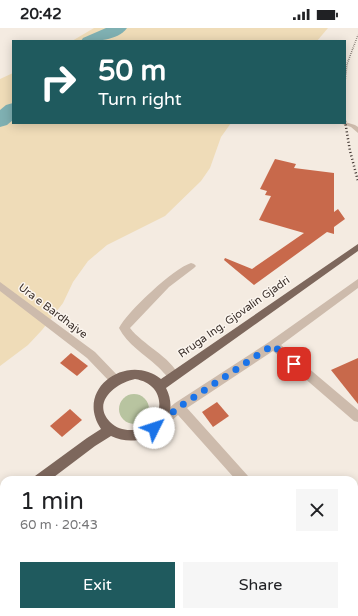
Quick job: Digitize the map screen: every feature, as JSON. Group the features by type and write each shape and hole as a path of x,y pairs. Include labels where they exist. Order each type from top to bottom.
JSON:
{"main road":[{"name":"Rruga Ing. Gjovalin Gjadri","path":"160,386 325,272 358,247"},
{"path":"135,374 153,380 160,386 166,400 164,415 154,428 140,435 124,436 111,430 102,421 99,410 100,398 106,388 115,380 135,374"},
{"path":"44,476 91,442 111,430"}],"street":[{"path":"346,124 353,126 358,131"},
{"path":"174,376 165,365 129,336 124,328 129,319 176,273 191,266"},
{"path":"154,428 179,407 273,345 358,283"},
{"name":"Ura e Bardhajve","path":"0,286 91,355 115,380"},
{"path":"273,345 283,356 358,417"},
{"path":"179,407 240,476"}],"green space":[{"path":"134,394 145,398 149,409 145,420 134,424 123,420 119,409 123,398"}],"sand":[{"path":"94,28 328,28 318,40 74,40"},
{"path":"12,73 12,124 230,124 221,137 210,168 201,181 165,216 107,245 88,261 73,282 63,303 42,330 28,345 0,366 0,79"}],"building":[{"path":"275,159 296,164 294,168 334,173 334,212 338,209 345,219 334,227 334,234 327,232 254,285 224,260 225,258 252,269 304,233 259,220 271,196 265,195 267,191 260,189"},
{"path":"71,353 88,366 77,376 60,363"},
{"path":"358,358 358,404 331,370"},
{"path":"217,402 229,416 213,427 202,412"},
{"path":"70,409 82,420 62,437 50,426"}],"waterway":[{"path":"91,40 119,28"},
{"path":"0,121 12,110"}],"railway":[{"path":"346,74 347,64 358,35"},
{"path":"346,124 350,151 358,181"}],"route":[{"path":"154,428 173,411 273,345 283,356 294,364"}]}
